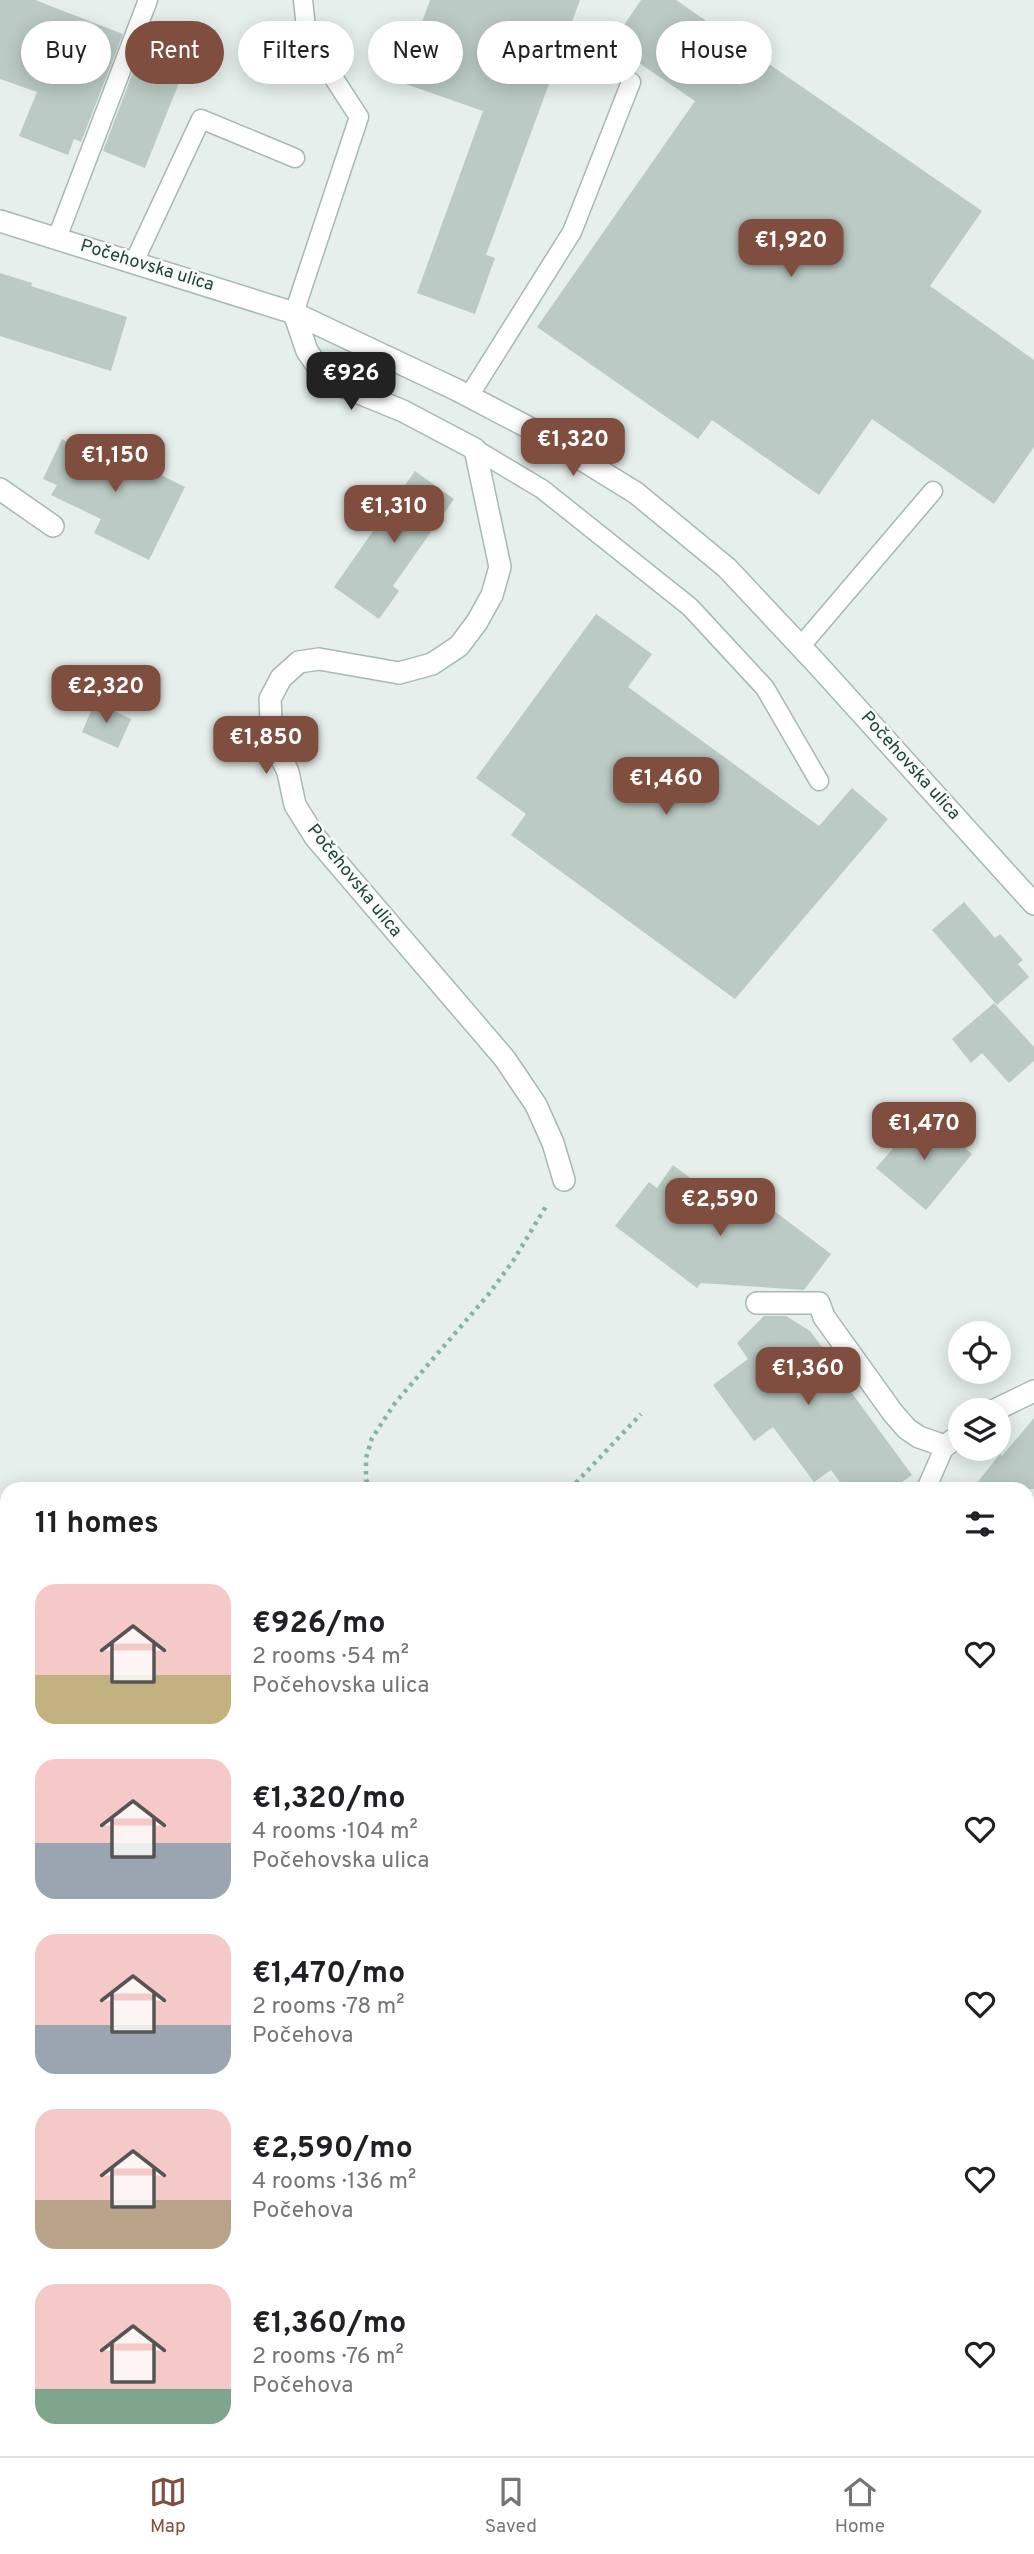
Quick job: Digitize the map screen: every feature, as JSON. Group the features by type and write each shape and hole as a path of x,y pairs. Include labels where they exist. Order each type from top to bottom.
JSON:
{"street":[{"name":"Počehovska ulica","path":"0,221 294,313 469,396 539,433 636,493 727,568 1034,904"},
{"path":"294,313 307,351 327,380 402,411 475,449"},
{"name":"Počehovska ulica","path":"475,449 499,567 492,595 477,622 459,646 432,664 400,673 319,659 299,662 281,678 270,699 272,738 288,772 295,805 315,837 505,1059 536,1105 553,1143 564,1180"},
{"path":"0,489 53,526"},
{"path":"757,1303 819,1303 824,1317 907,1429 919,1437 948,1440"},
{"path":"1011,1402 1034,1391"}],"lane":[{"path":"57,238 148,0"},
{"path":"294,313 359,117 307,37 303,0"},
{"path":"469,396 572,232 630,84"},
{"path":"135,262 201,119 295,158"},
{"path":"475,449 542,489 690,607 765,688 819,781"},
{"path":"800,647 933,491"},
{"path":"930,1482 948,1449"}],"path":[{"path":"368,1482 366,1458 372,1438 395,1403 488,1295 564,1180"},
{"path":"577,1482 641,1414"}],"building":[{"path":"0,0 35,0 89,21 21,21 21,84 104,84 81,142 74,139 68,155 19,136 37,92 0,79"},
{"path":"430,0 580,0 572,21 477,21 477,84 549,84 486,255 495,258 475,314 417,293 483,111 406,84 463,84 463,21 422,21"},
{"path":"641,0 676,0 706,21 656,21 656,75 642,65 642,21 627,21"},
{"path":"111,29 123,34 111,65"},
{"path":"772,66 982,211 930,286 1034,360 1034,447 994,504 872,419 819,495 712,420 698,439 537,327 695,101 670,84 772,84"},
{"path":"128,84 178,84 145,168 103,151"},
{"path":"0,273 32,283 31,286 127,317 111,371 0,336"},
{"path":"81,435 185,487 149,560 94,533 101,519 51,495 57,485 43,479 62,439 75,446"},
{"path":"415,471 454,499 393,586 399,591 379,619 334,587"},
{"path":"596,614 652,654 628,687 819,826 852,788 888,819 735,999 511,835 526,814 476,778"},
{"path":"95,702 131,719 118,748 82,732"},
{"path":"964,902 995,938 1000,934 1023,960 1018,964 1029,977 997,1005 932,930"},
{"path":"994,1003 1034,1047 1034,1061 1009,1083 982,1053 971,1063 952,1039"},
{"path":"919,1118 931,1128 935,1123 972,1154 926,1210 876,1168"},
{"path":"673,1165 747,1221 761,1201 831,1254 804,1290 701,1283 697,1288 615,1226 649,1182 657,1188"},
{"path":"764,1316 786,1316 810,1331 832,1360 829,1362 912,1475 902,1482 840,1482 831,1470 814,1482 773,1427 754,1441 713,1385 748,1359 737,1343"},
{"path":"1034,1418 1034,1482 978,1482 994,1461 1011,1461 1011,1445"}]}
